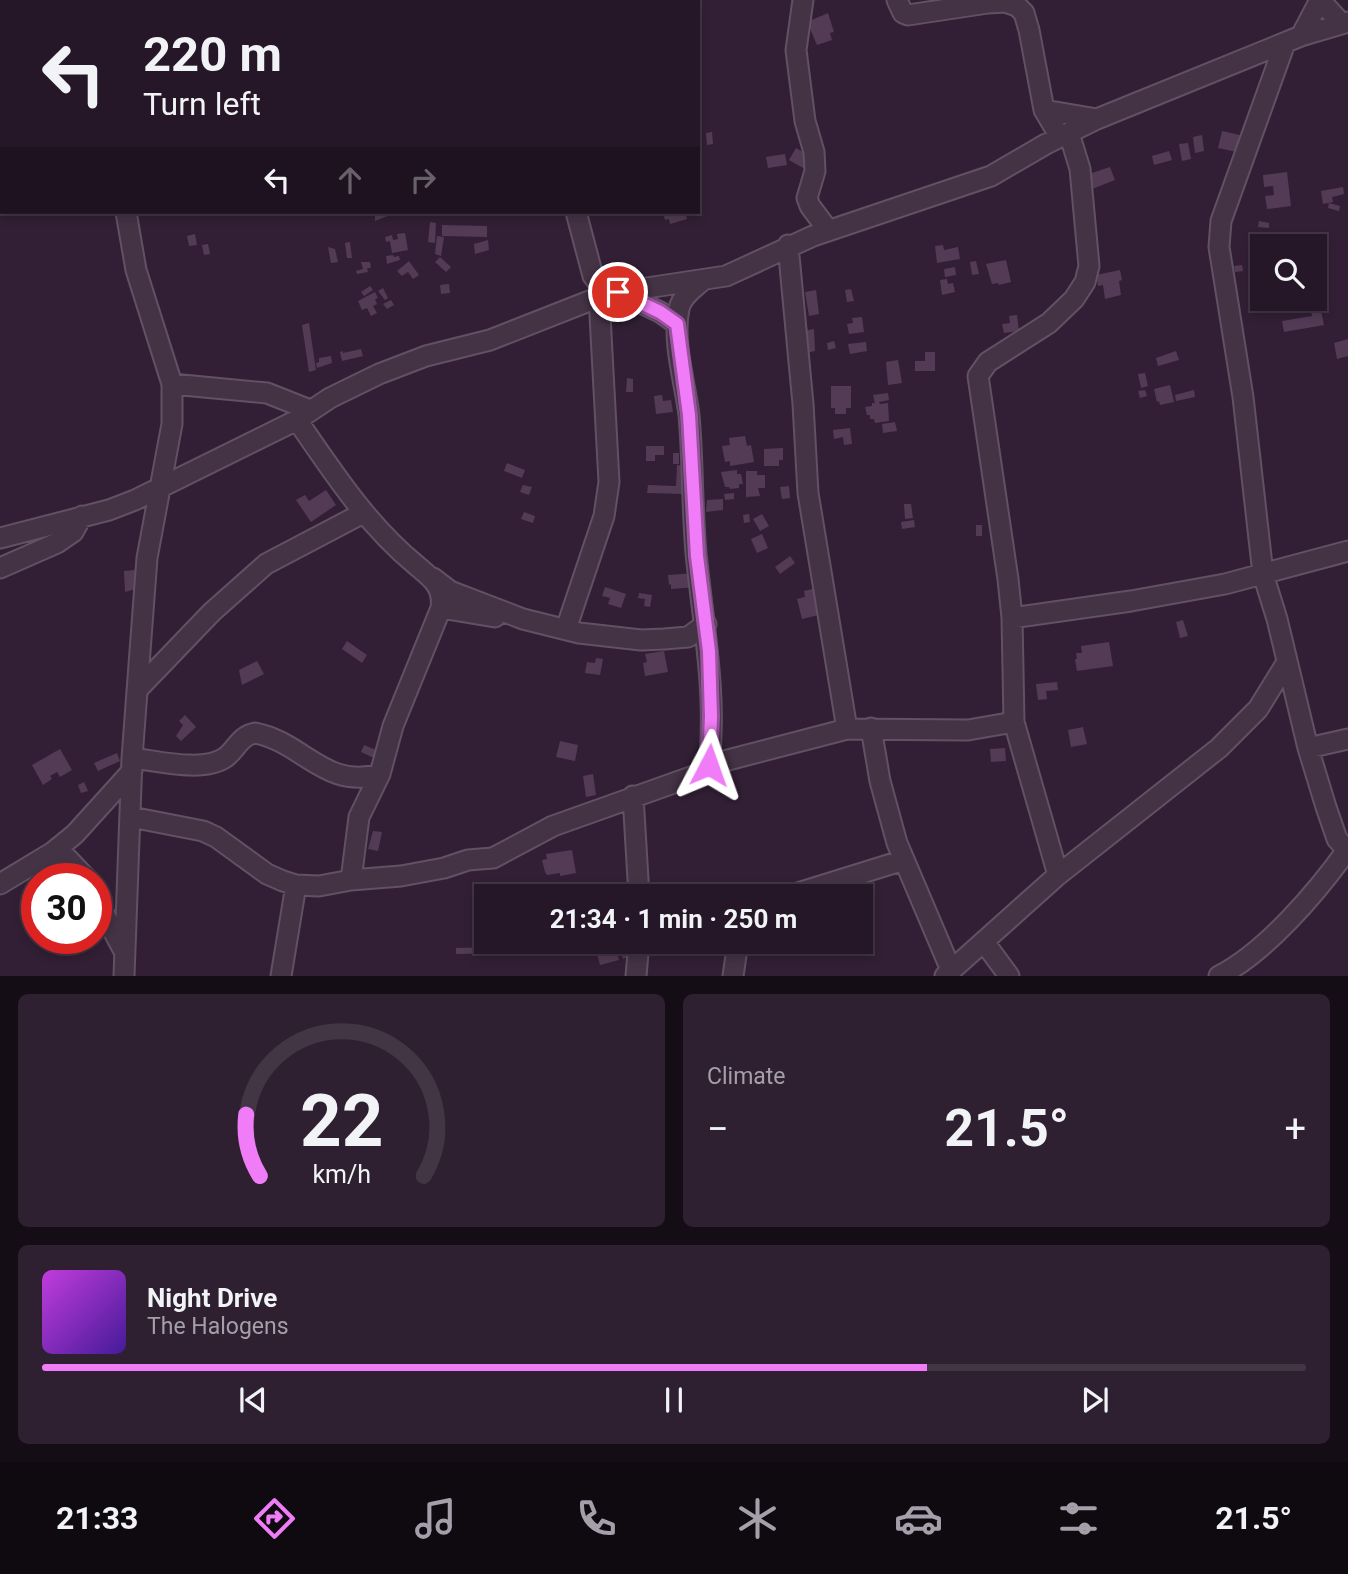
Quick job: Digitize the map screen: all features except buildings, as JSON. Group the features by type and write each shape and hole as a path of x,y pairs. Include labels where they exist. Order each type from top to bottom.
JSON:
{"street":[{"path":"803,0 796,50 805,121 814,152 815,171 807,198 828,230"},
{"path":"897,0 903,13 908,15 983,2 1005,2 1017,6 1024,13 1044,110 1065,135 1080,169 1089,266 1085,282 1074,299 1049,323 988,362 978,376 1012,618 1014,722 1058,875"},
{"path":"1227,974 1320,888 1347,850 1337,839 1308,748 1263,574 1243,397 1219,247 1219,232 1247,143 1293,39 1320,0 1345,23"},
{"path":"0,538 135,500 379,374 426,356 490,340 602,296 726,275 788,245 828,230 991,176 1097,119 1293,39 1345,23"},
{"path":"1044,110 1097,119"},
{"path":"124,975 132,765 147,558 172,424 172,384 136,270 126,214"},
{"path":"566,629 604,516 609,482 602,296 593,276 577,214"},
{"path":"788,245 803,404 808,493 847,729"},
{"path":"702,281 687,293 679,306 677,324 689,415 695,534 709,651 709,765"},
{"path":"602,296 660,312 677,324"},
{"path":"172,384 267,393 304,415 363,513 392,545 450,591 523,619"},
{"path":"137,690 212,612 266,564 363,513"},
{"path":"0,568 57,543 73,532 82,516"},
{"path":"1012,618 1225,584 1348,551"},
{"path":"351,880 359,817 380,774 393,726 441,608 439,588 433,578"},
{"path":"441,608 460,613 523,619 579,633 628,639 688,637 706,624"},
{"path":"688,637 709,651"},
{"path":"871,728 880,781 897,843 948,973 1058,875 1219,748 1258,709 1287,662"},
{"path":"131,817 203,831 216,837 267,874 296,885 319,886 401,876 444,869 468,860 493,858 553,825 690,779 709,765 847,729 968,730 1014,722"},
{"path":"0,884 53,852 75,834 132,765 215,762 226,757 241,739 255,733 278,741 347,778 363,779 380,774"},
{"path":"1308,748 1348,739"},
{"path":"633,796 638,884"},
{"path":"53,852 72,863"},
{"path":"827,884 904,860"},
{"path":"281,975 296,885"},
{"path":"112,929 125,953"},
{"path":"984,942 1009,975"},
{"path":"636,975 638,954"},
{"path":"733,975 736,954"}],"route":[{"path":"618,292 660,312 677,324 689,415 697,556 709,651 709,765"}]}
